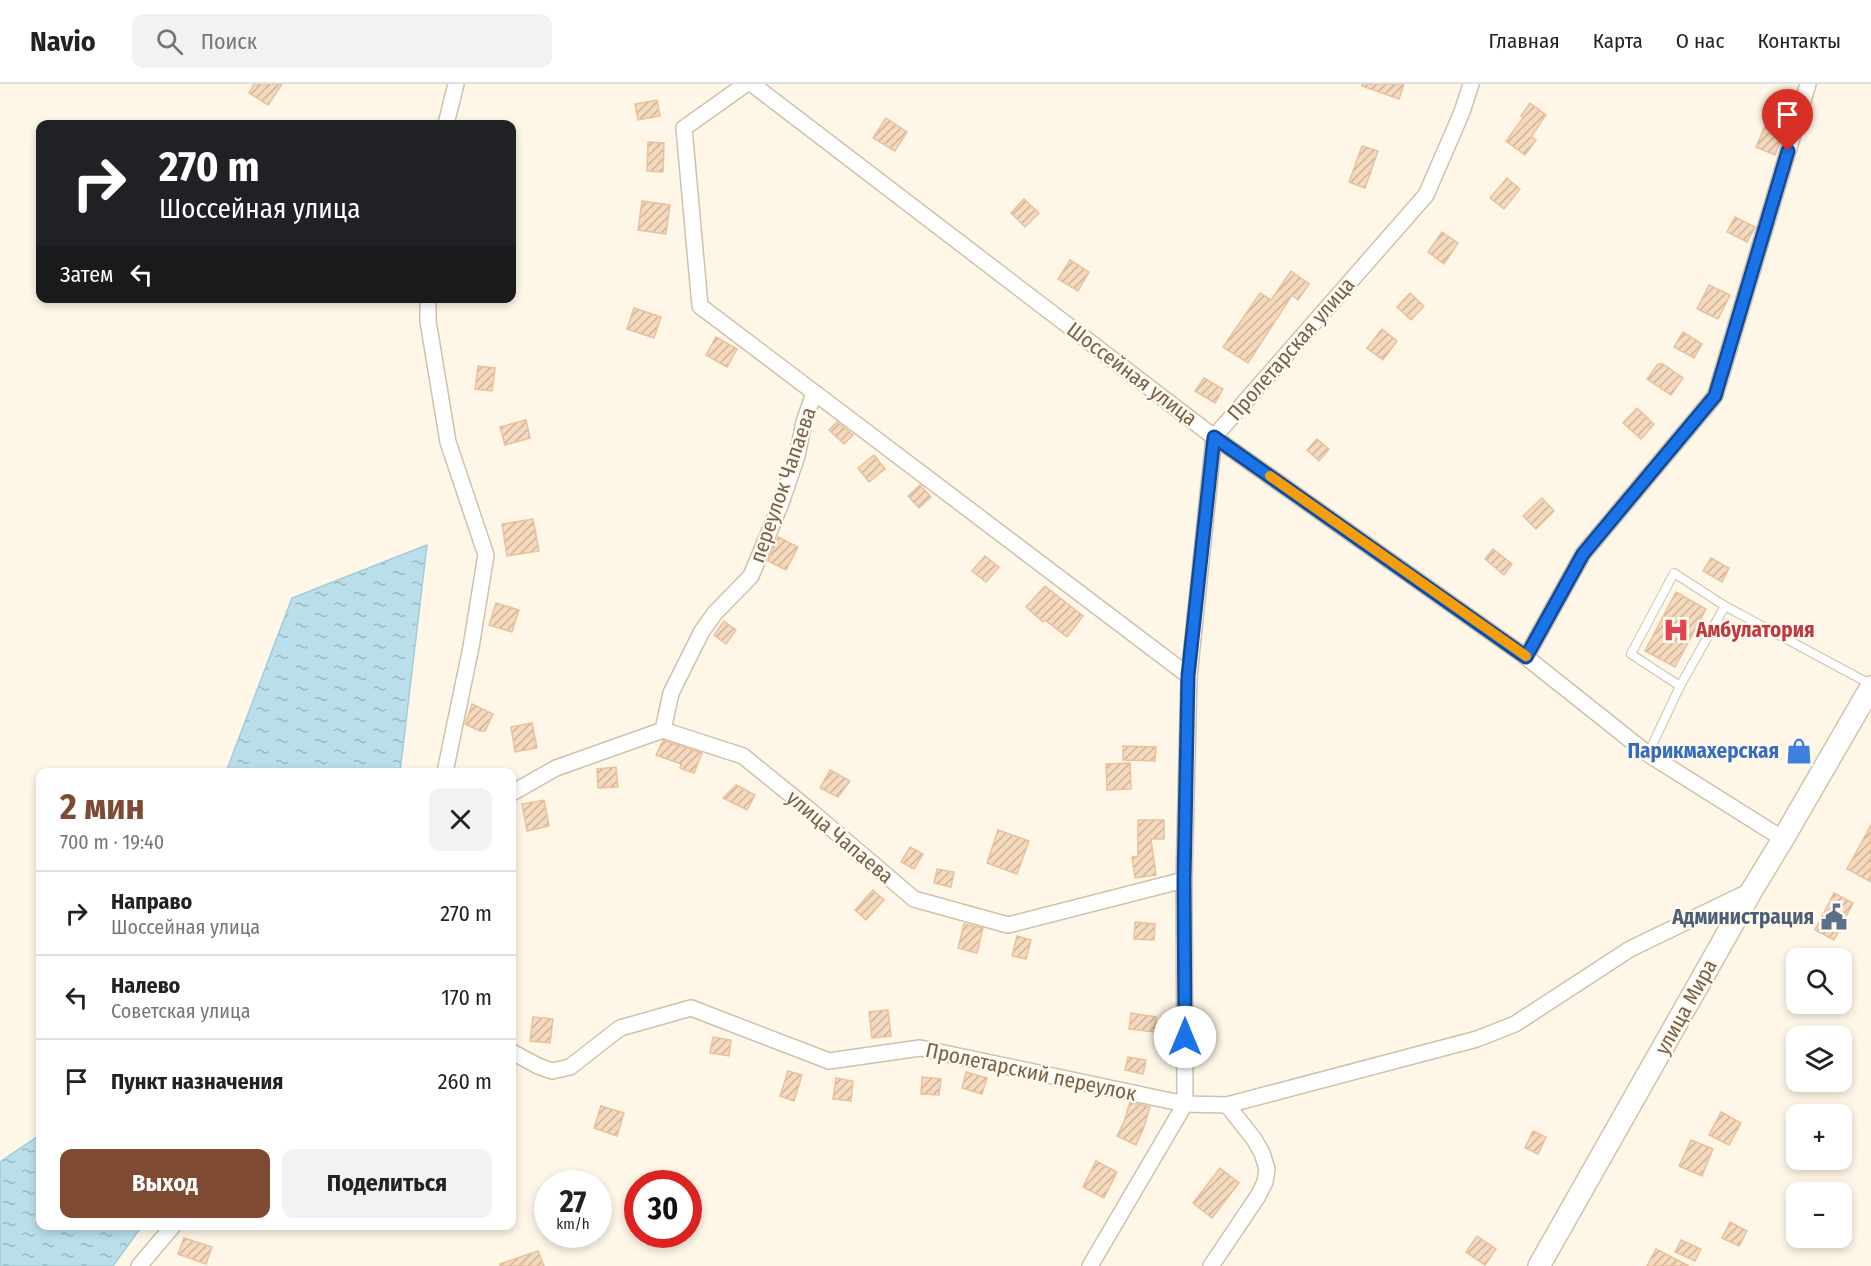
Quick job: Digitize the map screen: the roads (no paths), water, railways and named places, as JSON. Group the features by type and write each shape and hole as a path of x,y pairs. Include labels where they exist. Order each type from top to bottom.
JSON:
{"street":[{"path":"447,120 456,84"},
{"path":"746,84 684,128 700,306 1188,676"},
{"name":"Шоссейная улица","path":"752,84 1214,437 1526,657 1648,754 1784,839"},
{"name":"Пролетарская улица","path":"1185,1104 1184,880 1188,676 1214,437 1426,195 1462,112 1471,84"},
{"path":"1526,657 1583,554 1715,396 1808,84"},
{"path":"428,303 428,321 448,442 486,555 471,647 446,768"},
{"name":"переулок Чапаева","path":"663,730 671,693 702,631 715,613 751,576 784,494 814,393"},
{"name":"улица Мира","path":"1539,1266 1752,890 1784,839 1871,686"},
{"path":"516,791 556,768 663,730"},
{"name":"улица Чапаева","path":"663,730 743,756 914,899 1008,925 1184,880"},
{"name":"Пролетарский переулок","path":"516,1054 552,1071 570,1067 620,1028 690,1008 829,1061 920,1048 1185,1104 1227,1105 1477,1040 1515,1024 1630,949 1752,890"},
{"path":"1090,1266 1185,1104"},
{"path":"1211,1266 1258,1196 1265,1182 1267,1169 1262,1153 1254,1140 1227,1105"},
{"path":"139,1266 170,1230"}],"lane":[{"path":"1680,686 1630,654 1674,573 1725,606 1871,686"},
{"path":"1648,754 1680,686 1725,606"}],"water":[{"path":"427,545 400,768 228,768 292,598"},
{"path":"36,1138 36,1230 139,1230 113,1266 0,1266 0,1162"}],"place":[{"name":"Амбулатория","path":"1676,630"},
{"name":"Парикмахерская","path":"1799,751"},
{"name":"Администрация","path":"1834,917"}]}
